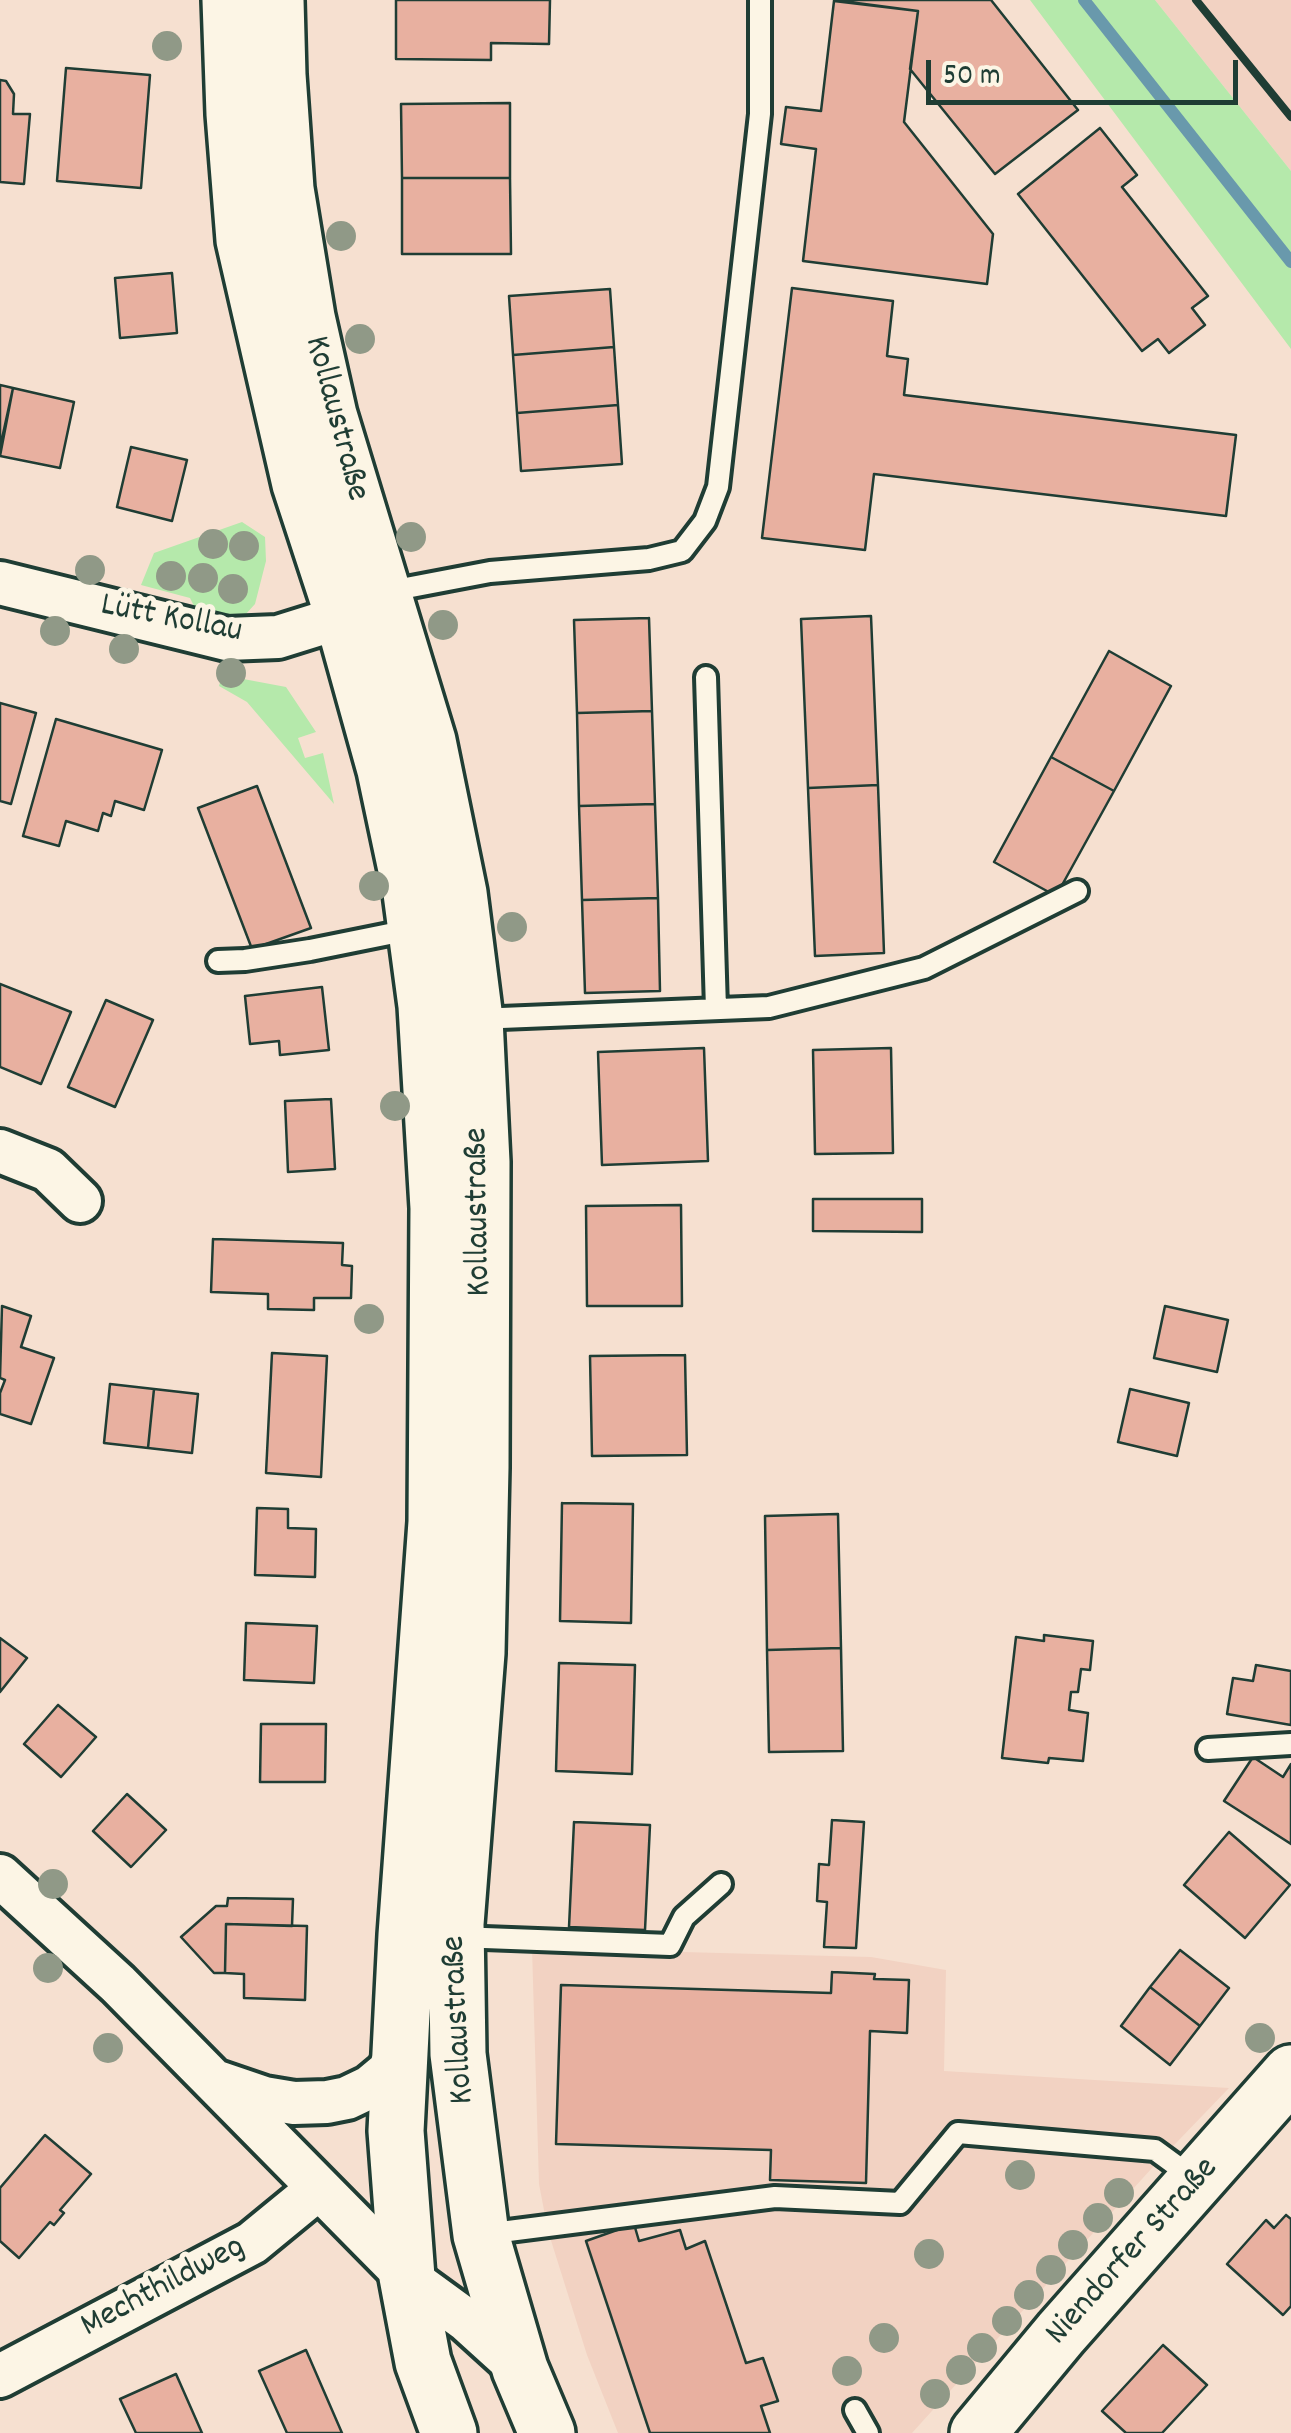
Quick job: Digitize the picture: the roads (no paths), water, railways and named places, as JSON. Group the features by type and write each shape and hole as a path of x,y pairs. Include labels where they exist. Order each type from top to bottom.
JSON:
{"main road":[{"name":"Kollaustraße","path":"230,0 244,240 300,484 428,742 459,893 475,1019 482,1162 477,1653 431,1936 398,2052 396,2131 408,2277 423,2362 450,2433"},
{"name":"Kollaustraße","path":"276,0 286,189 307,317 329,415 386,770 416,929 436,1128 431,1936 458,2054 480,2234 520,2369 547,2433"},
{"name":"Niendorfer Straße","path":"978,2433 1061,2333 1291,2074"}],"street":[{"name":"Lütt Kollau","path":"0,583 227,639 278,637 362,605"},
{"path":"0,1151 48,1170 80,1202"},
{"path":"0,1876 118,1984 408,2277 466,2320 520,2369"},
{"path":"212,2080 294,2104 328,2102 370,2088 388,2072 398,2052"},
{"name":"Mechthildweg","path":"0,2376 252,2243 319,2188"}],"lane":[{"path":"362,605 490,572 649,559 682,551 705,521 718,487 758,134 760,0"},
{"path":"706,677 716,1009"},
{"path":"475,1019 769,1007 924,968 1077,891"},
{"path":"218,960 310,950 416,929"},
{"path":"1208,1750 1291,1744"},
{"path":"431,1936 670,1945 684,1917 721,1884"},
{"path":"480,2234 775,2197 900,2203 958,2133 1155,2150 1197,2181"},
{"path":"855,2410 868,2433"}],"waterway":[{"path":"1084,0 1291,262"}],"railway":[{"path":"1196,0 1291,117"}]}
